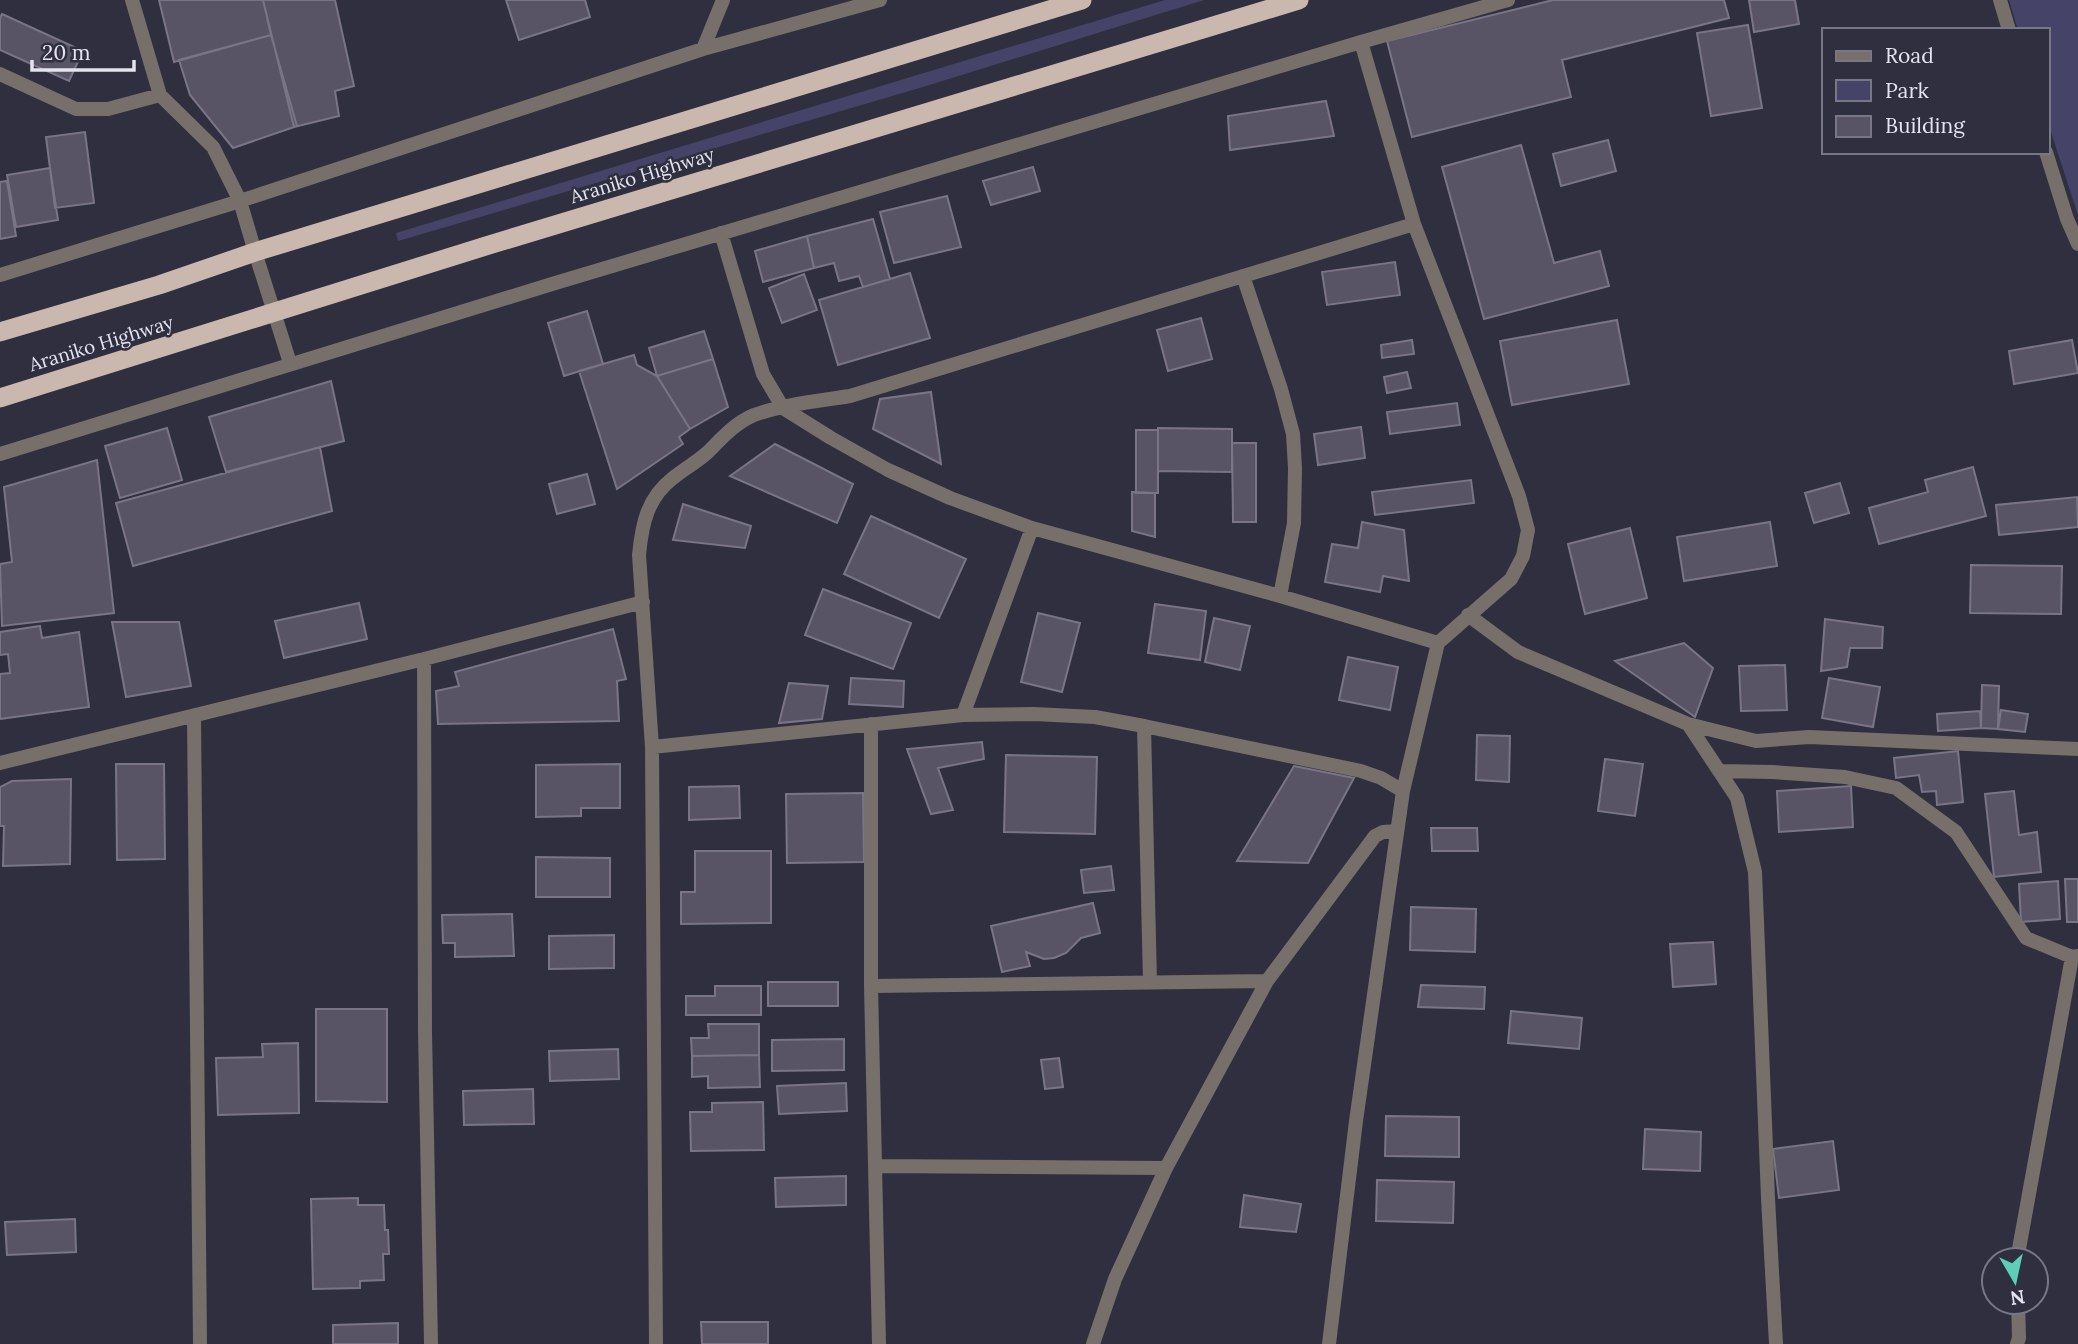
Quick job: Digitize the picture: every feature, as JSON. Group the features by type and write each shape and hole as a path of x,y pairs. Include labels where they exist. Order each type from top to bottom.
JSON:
{"highway":[{"name":"Araniko Highway","path":"0,332 1082,0"},
{"name":"Araniko Highway","path":"0,398 489,245 1299,0"}],"street":[{"path":"132,0 160,95 213,148 240,201 290,363"},
{"path":"703,49 723,0"},
{"path":"0,275 240,201 703,49 880,0"},
{"path":"0,454 721,233 1508,0"},
{"path":"2000,0 2008,28"},
{"path":"1329,1344 1356,1121 1397,831 1438,643 1511,579 1523,556 1528,530 1518,496 1414,224 1361,42"},
{"path":"0,74 76,109 107,109 160,95"},
{"path":"2047,154 2067,219 2078,244"},
{"path":"656,1344 652,747 639,555 642,524 654,497 730,429 754,416 850,396 1414,224"},
{"path":"721,233 763,374 783,408 831,438 888,470 950,498 1032,528 1280,596 1438,643"},
{"path":"1243,276 1293,434 1294,523 1280,596"},
{"path":"963,715 1032,528"},
{"path":"0,763 424,659 643,602"},
{"path":"1468,615 1518,652 1688,724 1756,741 1810,737 2078,749"},
{"path":"424,659 425,1031 431,1344"},
{"path":"652,747 963,715 1095,716 1361,771 1404,791"},
{"path":"194,716 200,1344"},
{"path":"872,724 871,986 879,1344"},
{"path":"1688,724 1737,798 1755,872 1776,1344"},
{"path":"1144,726 1150,982"},
{"path":"1719,771 1845,777 1896,788 1956,832 2026,938 2075,956 2020,1246"},
{"path":"1093,1344 1115,1279 1166,1168 1267,981 1375,836 1383,832 1397,831"},
{"path":"871,986 1267,981"},
{"path":"877,1167 1166,1168"},
{"path":"2017,1344 2018,1316"}],"green space":[{"path":"1165,0 1204,0 923,87 398,241 396,233"},
{"path":"2009,0 2078,0 2078,215 2050,129 2050,28 2017,28"}],"building":[{"path":"159,0 263,0 271,35 174,62"},
{"path":"263,0 335,0 354,86 335,91 339,116 294,127"},
{"path":"506,0 585,0 590,17 519,40"},
{"path":"1553,0 1724,0 1729,18 1562,60 1571,97 1412,137 1387,41"},
{"path":"1749,0 1795,0 1799,24 1754,32"},
{"path":"2,14 83,51 69,81 0,50"},
{"path":"1748,25 1762,108 1711,116 1697,33"},
{"path":"271,35 297,126 233,148 190,95 179,60"},
{"path":"1326,101 1334,136 1230,150 1228,116"},
{"path":"85,132 94,203 55,208 46,137"},
{"path":"1608,140 1616,171 1561,186 1553,154"},
{"path":"1521,145 1554,263 1600,251 1609,286 1484,319 1442,167"},
{"path":"1033,167 1040,191 991,205 983,181"},
{"path":"50,168 58,220 16,227 7,175"},
{"path":"7,181 16,236 0,239 0,182"},
{"path":"947,196 961,247 894,263 880,212"},
{"path":"873,219 890,279 863,287 859,276 839,281 834,263 814,268 807,236"},
{"path":"807,236 814,268 763,282 755,251"},
{"path":"1395,262 1400,295 1327,305 1322,272"},
{"path":"910,273 930,338 838,365 819,300"},
{"path":"804,274 817,310 782,323 769,288"},
{"path":"587,311 603,364 564,376 548,323"},
{"path":"1201,318 1212,359 1168,371 1157,330"},
{"path":"1617,320 1629,384 1512,405 1500,341"},
{"path":"704,331 713,359 657,376 649,348"},
{"path":"1412,340 1414,354 1382,358 1381,345"},
{"path":"2072,340 2078,373 2014,384 2009,351"},
{"path":"634,355 637,365 657,376 690,429 679,437 683,444 617,489 579,371"},
{"path":"713,359 728,407 690,429 657,376"},
{"path":"1407,372 1411,388 1387,393 1384,377"},
{"path":"331,381 344,441 226,472 209,417"},
{"path":"931,392 941,464 873,429 880,399"},
{"path":"1457,403 1460,425 1390,434 1387,412"},
{"path":"1361,427 1365,458 1318,465 1314,434"},
{"path":"167,428 182,480 120,498 105,446"},
{"path":"1158,428 1232,429 1232,472 1158,471"},
{"path":"1136,430 1158,430 1158,493 1136,493"},
{"path":"1232,443 1256,443 1256,522 1233,522"},
{"path":"775,444 853,484 837,523 730,476"},
{"path":"320,447 332,511 133,566 116,503"},
{"path":"97,460 114,613 2,626 0,564 12,562 4,487"},
{"path":"1973,467 1986,516 1879,544 1869,508 1928,492 1925,480"},
{"path":"587,474 595,504 557,514 549,484"},
{"path":"1471,480 1474,503 1375,515 1372,492"},
{"path":"1840,483 1849,513 1814,523 1805,493"},
{"path":"1132,492 1155,493 1155,537 1132,531"},
{"path":"2077,497 2078,527 1999,535 1996,505"},
{"path":"683,504 751,526 745,548 673,540"},
{"path":"871,516 966,559 939,618 844,574"},
{"path":"1362,522 1404,530 1409,581 1383,576 1380,592 1325,582 1332,544 1358,548"},
{"path":"1770,522 1777,566 1684,581 1677,537"},
{"path":"1630,528 1647,598 1585,614 1568,544"},
{"path":"1971,565 2062,566 2061,614 1970,613"},
{"path":"823,589 911,623 893,669 805,635"},
{"path":"359,603 367,639 284,658 275,621"},
{"path":"1155,604 1206,611 1200,660 1148,653"},
{"path":"1038,613 1080,623 1062,692 1021,682"},
{"path":"1214,618 1250,626 1240,670 1205,662"},
{"path":"1825,619 1883,627 1882,648 1850,648 1847,667 1821,671"},
{"path":"112,622 179,622 191,686 126,697"},
{"path":"40,626 42,638 79,632 89,707 0,719 0,674 10,673 8,654 0,655 0,632"},
{"path":"613,629 626,679 617,681 619,721 438,724 436,691 459,686 455,672"},
{"path":"1684,643 1713,668 1695,717 1615,661"},
{"path":"1348,657 1398,667 1390,710 1339,700"},
{"path":"1785,665 1787,710 1741,711 1739,666"},
{"path":"851,678 904,681 903,707 849,704"},
{"path":"1829,678 1880,687 1873,727 1822,718"},
{"path":"789,683 828,686 822,719 779,723"},
{"path":"1982,685 1999,686 1998,729 1981,728"},
{"path":"2001,710 2028,714 2025,732 1998,729"},
{"path":"1980,711 1981,728 1938,731 1937,714"},
{"path":"1477,735 1510,736 1509,782 1476,780"},
{"path":"982,742 984,759 938,768 953,810 931,814 907,749"},
{"path":"1958,751 1963,802 1937,805 1936,791 1922,792 1919,775 1896,778 1894,758"},
{"path":"1006,755 1097,757 1095,834 1004,832"},
{"path":"1605,759 1643,764 1635,816 1598,811"},
{"path":"116,764 164,764 165,859 117,860"},
{"path":"620,764 620,808 581,808 581,816 536,817 536,765"},
{"path":"1294,766 1354,778 1308,863 1237,861"},
{"path":"71,779 70,864 3,866 4,826 0,826 0,787 12,781"},
{"path":"739,786 740,818 689,820 689,787"},
{"path":"1851,786 1853,827 1779,832 1777,791"},
{"path":"2014,791 2019,835 2037,832 2041,872 1994,877 1985,794"},
{"path":"863,793 864,862 787,863 786,794"},
{"path":"1431,828 1477,828 1478,851 1432,851"},
{"path":"695,851 771,851 771,923 681,924 681,892 695,892"},
{"path":"536,857 610,858 610,897 536,897"},
{"path":"1111,866 1114,890 1084,893 1081,870"},
{"path":"2065,879 2078,879 2078,922 2067,922"},
{"path":"2058,881 2060,919 2021,922 2019,884"},
{"path":"1093,903 1100,933 1081,938 1066,953 1054,958 1044,959 1026,952 1030,966 1002,972 991,926"},
{"path":"1411,907 1476,909 1475,952 1410,950"},
{"path":"512,914 514,956 455,957 455,943 443,943 442,915"},
{"path":"614,935 614,968 549,969 549,936"},
{"path":"1713,942 1716,984 1673,987 1670,944"},
{"path":"768,982 838,982 838,1006 768,1006"},
{"path":"1421,985 1485,987 1484,1009 1418,1007"},
{"path":"715,986 761,986 761,1015 686,1015 686,996 715,996"},
{"path":"316,1009 387,1009 387,1102 316,1101"},
{"path":"1511,1011 1582,1018 1579,1049 1508,1043"},
{"path":"708,1024 759,1024 759,1055 692,1056 691,1038 709,1038"},
{"path":"844,1039 844,1070 772,1071 772,1040"},
{"path":"298,1043 299,1113 218,1115 216,1058 263,1057 262,1044"},
{"path":"618,1049 619,1079 550,1081 549,1051"},
{"path":"759,1055 760,1087 708,1088 708,1076 692,1077 692,1056"},
{"path":"1059,1058 1063,1087 1045,1089 1041,1060"},
{"path":"846,1083 847,1111 779,1114 777,1086"},
{"path":"533,1089 534,1124 464,1125 463,1091"},
{"path":"763,1102 764,1150 691,1151 690,1112 712,1112 712,1103"},
{"path":"1386,1116 1459,1117 1459,1157 1385,1156"},
{"path":"1645,1129 1701,1132 1700,1171 1643,1169"},
{"path":"1833,1141 1839,1190 1779,1198 1773,1149"},
{"path":"846,1176 846,1205 776,1207 775,1178"},
{"path":"1377,1180 1454,1182 1453,1223 1376,1221"},
{"path":"1244,1195 1301,1204 1296,1232 1240,1227"},
{"path":"358,1198 358,1205 384,1205 389,1254 383,1254 384,1280 360,1281 360,1288 313,1289 311,1199"},
{"path":"75,1219 76,1252 7,1255 5,1222"},
{"path":"701,1322 768,1322 768,1344 702,1344"},
{"path":"398,1323 398,1344 333,1344 333,1325"}]}
